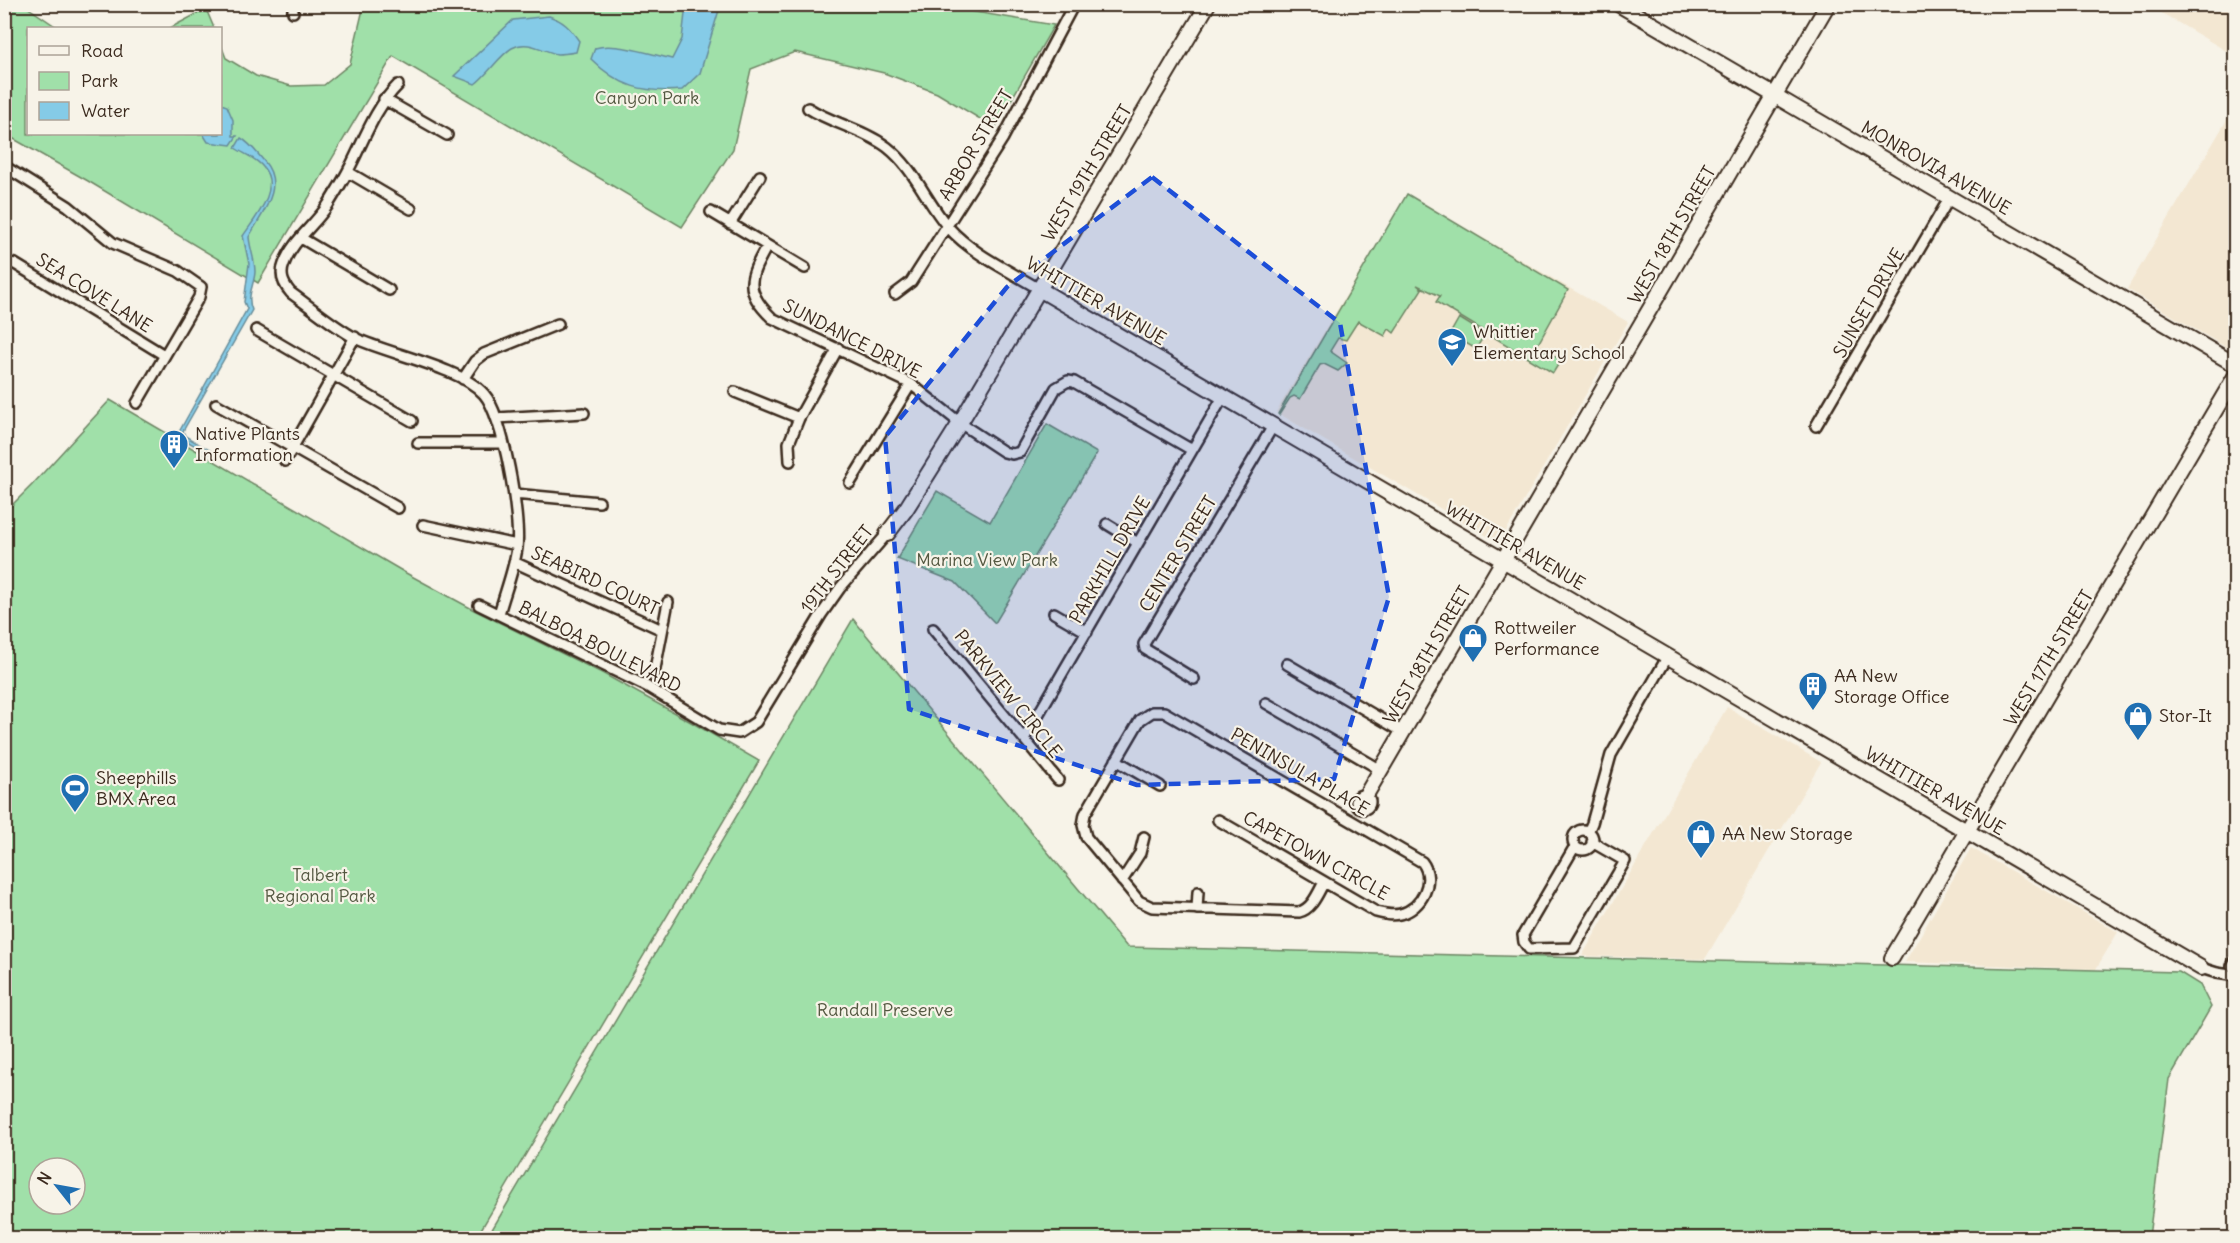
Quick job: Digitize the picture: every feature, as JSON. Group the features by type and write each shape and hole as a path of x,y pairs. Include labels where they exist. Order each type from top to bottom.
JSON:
{"street":[{"name":"ARBOR STREET","path":"895,294 911,282 1003,138 1074,4"},
{"name":"WEST 19TH STREET","path":"960,423 1208,4"},
{"name":"MONROVIA AVENUE","path":"1618,4 2235,365"},
{"name":"WEST 18TH STREET","path":"1344,816 1362,802 1828,4"},
{"path":"398,85 384,99 348,172 326,208 291,250 283,265 281,276 291,294 354,337 464,379 483,393 497,418 514,494 517,545 499,614"},
{"path":"384,99 447,135"},
{"name":"WHITTIER AVENUE","path":"808,108 823,117 870,136 886,146 909,170 946,225 975,251 2201,968 2235,976"},
{"path":"4,166 68,206 114,243 178,271 201,287 199,297 137,403"},
{"path":"348,172 411,209"},
{"path":"730,224 760,176"},
{"name":"SUNSET DRIVE","path":"1816,426 1950,197"},
{"path":"711,212 805,268"},
{"path":"301,238 389,290"},
{"name":"SUNDANCE DRIVE","path":"767,246 752,272 751,285 759,306 772,318 912,384 960,423 1004,452 1012,454 1020,452 1056,388 1068,381 1074,382 1192,450"},
{"name":"SEA COVE LANE","path":"4,262 15,264 164,355"},
{"path":"464,379 475,361 484,354 558,324"},
{"path":"256,330 412,421"},
{"path":"285,461 354,337"},
{"path":"790,461 789,443 799,417 838,348"},
{"name":"WEST 17TH STREET","path":"1892,958 2235,375"},
{"path":"850,483 912,384"},
{"path":"735,392 799,417"},
{"name":"PARKHILL DRIVE","path":"1024,740 1223,397"},
{"path":"216,404 398,508"},
{"path":"497,418 584,413"},
{"name":"19TH STREET","path":"739,733 748,729 760,718 821,615 840,588 906,510 960,423"},
{"name":"CENTER STREET","path":"1194,679 1145,649 1144,644 1273,426"},
{"path":"418,443 502,443"},
{"path":"514,494 599,502"},
{"path":"1107,524 1138,543"},
{"path":"423,525 517,545"},
{"name":"SEABIRD COURT","path":"514,562 663,630"},
{"name":"SEABIRD COURT","path":"654,674 668,602"},
{"name":"BALBOA BOULEVARD","path":"479,605 646,686 719,730 739,733"},
{"path":"1054,613 1087,632"},
{"name":"PARKVIEW CIRCLE","path":"933,629 1058,780"},
{"path":"1588,832 1611,755 1668,656"},
{"path":"1287,664 1403,732"},
{"path":"1266,704 1381,770"},
{"name":"PENINSULA PLACE","path":"1116,760 1140,720 1152,712 1164,712 1422,862 1427,869 1428,884 1416,905 1399,915"},
{"path":"1160,786 1116,760 1085,814 1083,825 1086,837 1145,905 1299,912 1306,911 1324,882"},
{"name":"WEST 18TH STREET","path":"1358,825 1364,816 1362,802"},
{"name":"CAPETOWN CIRCLE","path":"1218,820 1376,912 1399,915"},
{"path":"1582,830 1588,832 1592,836 1592,842 1586,849 1580,849 1575,846 1574,835 1582,830"},
{"path":"1122,881 1140,853 1144,837"},
{"path":"1575,846 1523,935 1524,942 1529,949 1574,948 1625,861 1592,842"},
{"path":"1197,909 1198,892"}],"highlighted area":[{"path":"1152,177 1340,323 1389,597 1334,779 1137,785 909,709 885,437 1007,287"}],"shaded area":[{"path":"2148,5 2235,5 2235,56"},
{"path":"2235,106 2236,345 2227,348 2127,289"},
{"name":"Whittier Elementary School","path":"1407,194 1628,322 1499,543 1276,412"},
{"name":"AA New Storage","path":"1727,707 1821,762 1705,959 1582,956"},
{"path":"1971,848 2118,932 2096,969 1905,962"}],"green space":[{"name":"Canyon Park","path":"927,4 1054,25 995,128 937,93 884,73 795,52 751,69 733,149 682,227 393,56 258,283 5,134 5,5 24,5 57,27 27,27 27,135 222,135 222,48 226,58 256,76 291,86 324,85 350,64 364,5"},
{"path":"206,9 214,27 172,27"},
{"path":"1407,194 1568,290 1537,346 1561,360 1553,373 1436,302 1440,296 1417,285 1422,289 1394,333 1389,329 1385,336 1358,321 1346,340 1338,338 1330,351 1347,363 1338,371 1324,364 1320,365 1300,399 1294,396 1290,398 1279,415 1278,414"},
{"path":"1459,318 1485,334 1476,349 1450,334"},
{"name":"Talbert Regional Park","path":"110,400 404,572 474,610 602,673 759,761 476,1238 5,1238 5,512"},
{"name":"Marina View Park","path":"1047,424 1097,453 995,623 955,582 897,559 937,491 990,522"},
{"name":"Randall Preserve","path":"853,619 1127,947 2179,972 2200,985 2211,1007 2169,1079 2149,1237 2188,1238 487,1238"}],"water":[{"path":"686,5 727,5 719,10 700,73 682,90 655,90 632,86 612,76 591,59 595,48 613,46 672,59 682,39"},
{"path":"549,16 563,23 576,36 579,41 576,52 557,54 529,45 518,46 503,55 475,84 454,76 513,20"},
{"path":"222,104 227,106 233,120 233,136 237,136 231,145 208,142 204,135 222,135"},
{"path":"241,138 253,148 270,171 273,180 272,190 270,200 249,237 255,272 250,296 252,310 183,431 185,436 211,451 209,454 180,437 179,432 247,309 244,302 249,264 243,236 264,203 269,185 268,176 263,167 235,148"}],"place":[{"name":"Whittier Elementary School","path":"1452,368"},
{"name":"Native Plants Information","path":"174,470"},
{"name":"Rottweiler Performance","path":"1473,664"},
{"name":"AA New Storage Office","path":"1813,712"},
{"name":"Stor-It","path":"2138,742"},
{"name":"Sheephills BMX Area","path":"75,814"},
{"name":"AA New Storage","path":"1701,860"}]}
